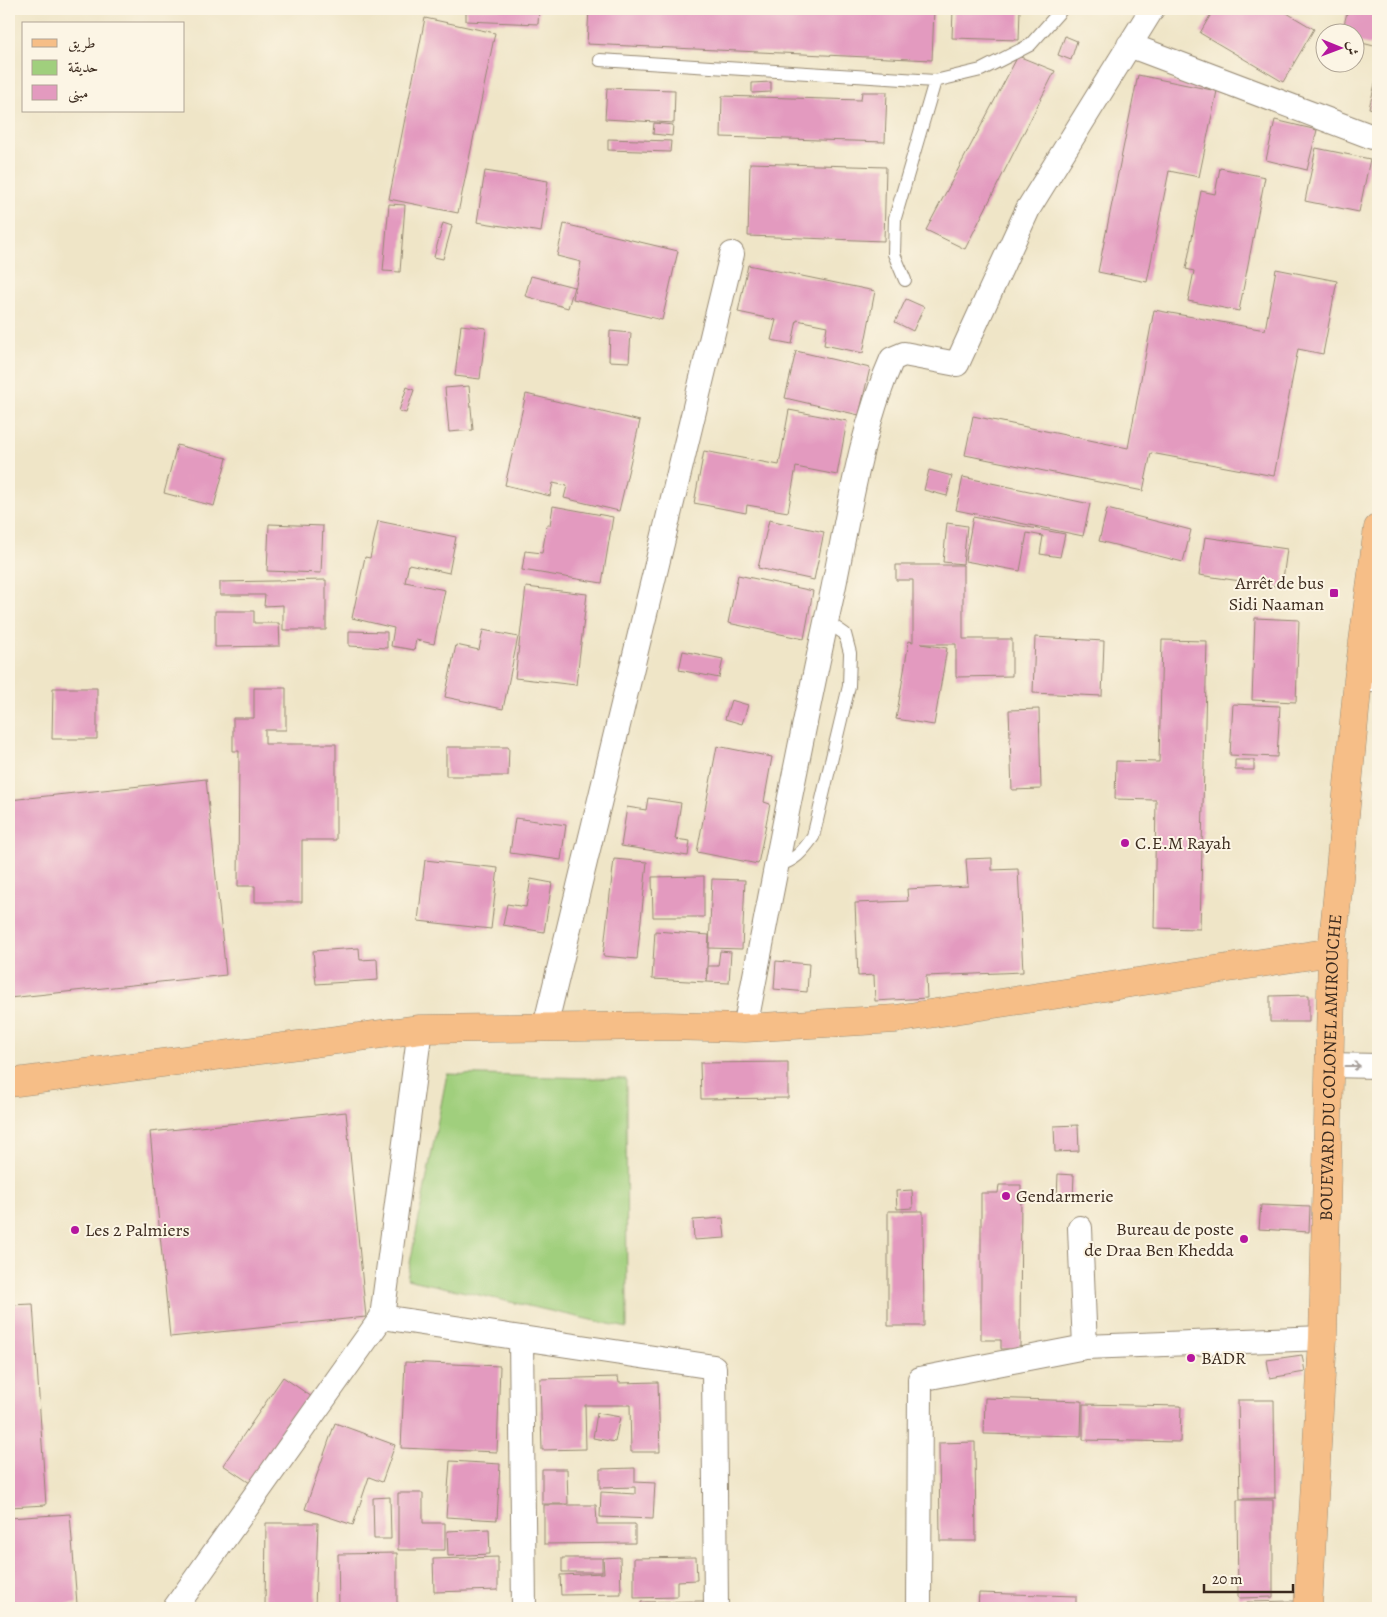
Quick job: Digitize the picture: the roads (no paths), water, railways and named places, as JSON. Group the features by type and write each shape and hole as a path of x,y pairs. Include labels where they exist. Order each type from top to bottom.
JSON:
{"main road":[{"name":"BOUEVARD DU COLONEL AMIROUCHE","path":"1308,1608 1323,1338 1332,952 1368,680 1378,528"},
{"path":"9,1083 420,1029 665,1026 745,1028 896,1019 1332,952"}],"street":[{"path":"745,1028 826,621 861,456 879,388 892,359 904,354 957,364 1028,209 1152,9"},
{"path":"1129,45 1378,140"},
{"path":"544,1028 732,254"},
{"path":"175,1608 382,1317 420,1029"},
{"path":"1328,1065 1378,1066"},
{"path":"1080,1228 1085,1347"},
{"path":"382,1317 714,1367 716,1608"},
{"path":"521,1338 524,1608"},
{"path":"919,1608 920,1379 1085,1347 1323,1338"}],"lane":[{"path":"600,60 935,81 981,70 1030,45 1062,9"},
{"path":"905,280 894,254 894,218 935,81"},
{"path":"776,865 786,864 802,853 813,836 849,686 850,653 845,634 826,621"}],"place":[{"name":"Arrêt de bus Sidi Naaman","path":"1334,593"},
{"name":"C.E.M Rayah","path":"1125,843"},
{"name":"Gendarmerie","path":"1006,1196"},
{"name":"Les 2 Palmiers","path":"75,1230"},
{"name":"Bureau de poste de Draa Ben Khedda","path":"1244,1239"},
{"name":"BADR","path":"1191,1358"}]}
